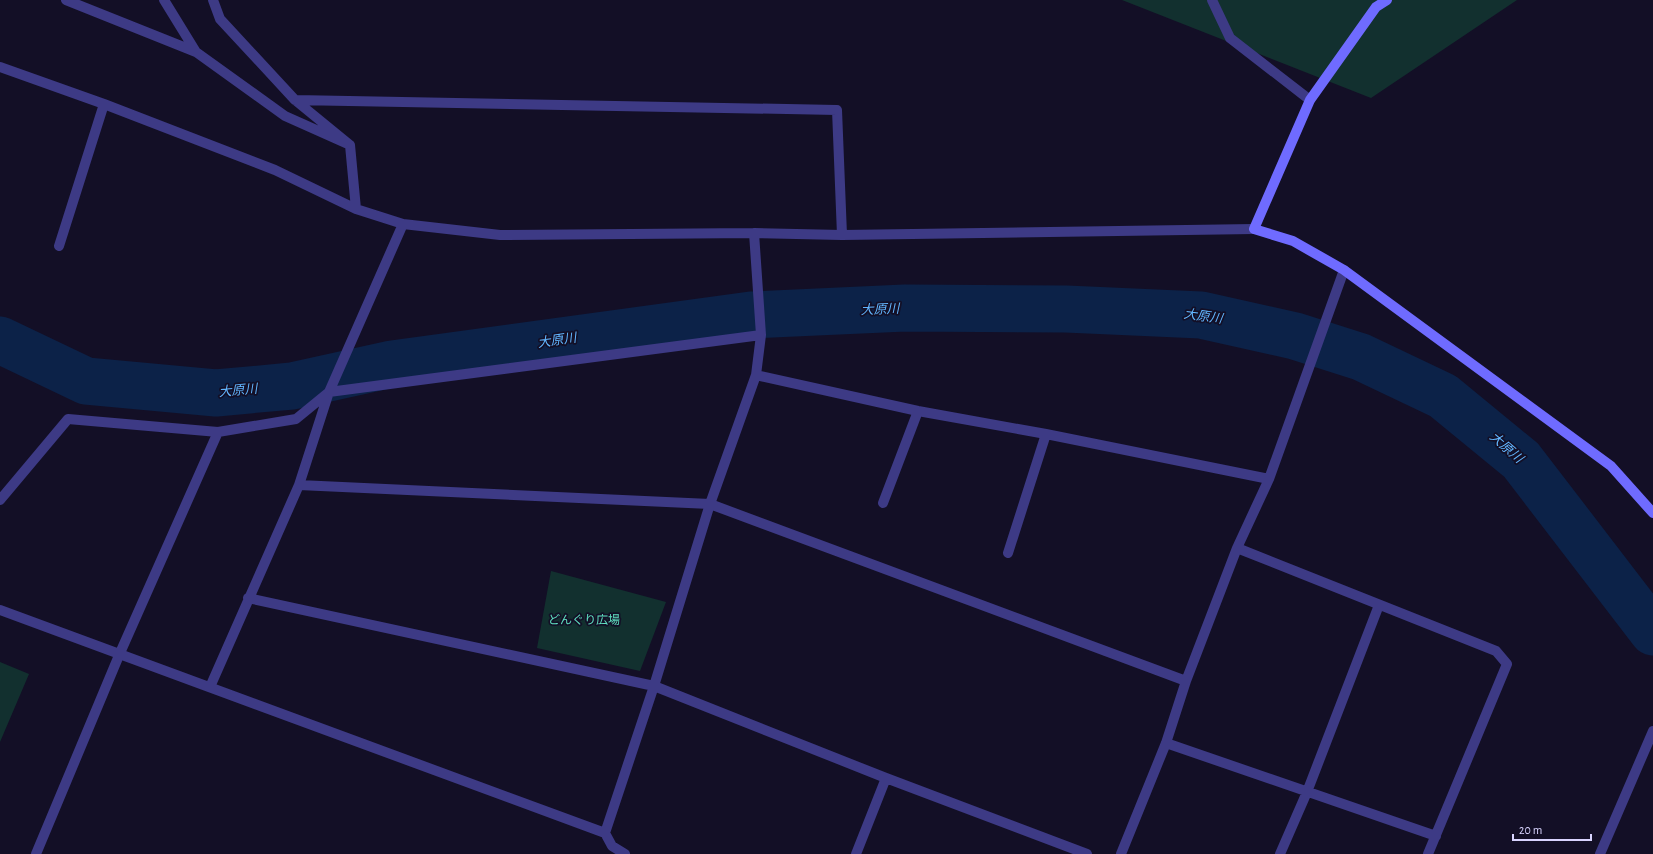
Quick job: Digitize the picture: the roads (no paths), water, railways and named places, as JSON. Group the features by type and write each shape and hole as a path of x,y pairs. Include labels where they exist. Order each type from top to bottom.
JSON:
{"street":[{"path":"66,0 196,52 285,116 350,145"},
{"path":"164,0 196,52"},
{"path":"213,0 220,19 295,100 350,145 356,209"},
{"path":"1212,0 1230,38 1310,100"},
{"path":"1254,229 1310,100 1376,7 1387,0"},
{"path":"0,66 104,104 275,170 356,209 403,224 500,235 754,233 842,235 1254,229 1293,241 1344,270 1611,466 1653,513"},
{"path":"295,100 837,110 842,235"},
{"path":"59,246 104,104"},
{"path":"210,687 299,485 328,392 403,224"},
{"path":"605,833 654,686 710,504 756,375 761,335 754,233"},
{"path":"1121,854 1166,743 1186,681 1237,548 1269,479 1344,270"},
{"path":"0,500 68,419 218,432 296,419 328,392 761,335"},
{"path":"756,375 918,411 1046,434 1269,479"},
{"path":"883,503 918,411"},
{"path":"36,854 120,653 218,432"},
{"path":"1008,553 1046,434"},
{"path":"299,485 710,504 1186,681"},
{"path":"1237,548 1496,651 1507,664 1428,854"},
{"path":"248,598 654,686 886,778 1087,854"},
{"path":"1280,854 1307,792 1379,605"},
{"path":"0,610 605,833 612,846 625,854"},
{"path":"1600,854 1653,731"},
{"path":"1166,743 1436,836"},
{"path":"856,854 886,778"}],"waterway":[{"name":"大原川","path":"0,340 86,381 216,393 292,386 392,364 751,315 905,308 1066,309 1201,315 1295,336 1361,357 1443,396 1521,460 1653,632"}],"park label":[{"name":"どんぐり広場","path":"584,620"}]}
